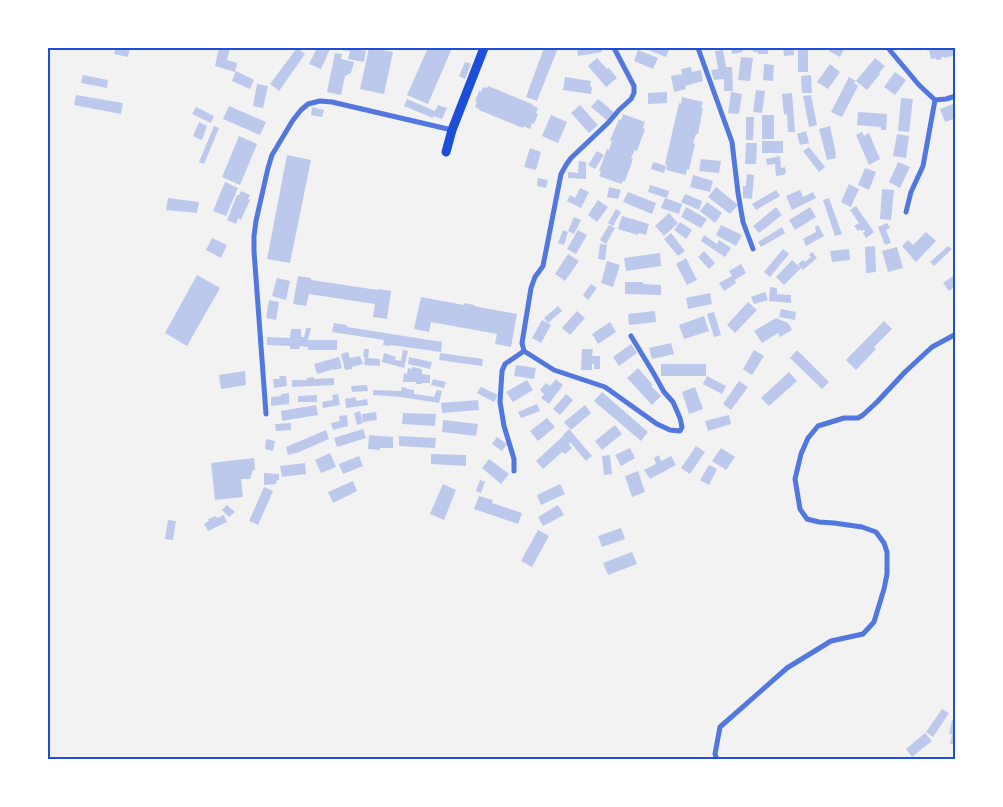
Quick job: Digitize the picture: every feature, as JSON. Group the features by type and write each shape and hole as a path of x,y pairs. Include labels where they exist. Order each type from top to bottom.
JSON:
{"main road":[{"path":"446,152 452,130 484,48"}],"street":[{"path":"614,48 634,86 634,93 631,99 609,122 571,158 561,174 543,266 535,277 531,288 522,343 524,351 554,370 605,387 657,424 670,430 680,431 682,427 680,418 673,402 664,392 631,336"},
{"path":"698,48 732,142 743,222 753,249"},
{"path":"888,48 919,85 935,100 956,96"},
{"path":"906,212 911,192 923,166 935,100"},
{"path":"266,414 254,236 270,162 280,140 293,120 308,104 320,101 332,102 452,130"},
{"path":"717,760 715,754 720,727 787,668 831,641 863,634 874,622 884,589 887,574 887,552 884,543 876,532 862,527 818,522 808,519 800,509 796,479 801,454 808,438 818,426 844,418 858,418 864,415 932,347 956,334"},
{"path":"514,471 514,459 504,426 500,402 502,372 505,364 524,351"}],"building":[{"path":"116,48 130,48 128,57 114,54"},
{"path":"219,48 230,48 227,60 237,63 235,72 215,66"},
{"path":"297,48 305,54 279,91 270,84"},
{"path":"317,48 330,49 321,69 309,64"},
{"path":"341,48 366,51 364,62 348,59 350,51 341,50"},
{"path":"369,48 393,52 384,94 360,89"},
{"path":"428,48 452,48 428,104 407,95"},
{"path":"544,48 558,48 537,101 526,97"},
{"path":"577,48 601,48 602,52 578,56"},
{"path":"643,48 670,48 666,57"},
{"path":"731,48 742,48 743,52 732,54"},
{"path":"753,48 768,48 768,54 753,52"},
{"path":"783,48 793,48 794,55 784,56"},
{"path":"831,48 845,48 840,57 829,51"},
{"path":"927,48 954,48 955,55 945,58 941,57 942,59 936,60 936,58 931,59"},
{"path":"638,50 658,58 653,69 634,61"},
{"path":"723,50 726,67 732,67 733,91 724,91 724,79 714,80 711,70 718,69 715,51"},
{"path":"798,50 808,50 808,72 798,72"},
{"path":"335,53 342,54 341,59 354,62 351,73 345,76 341,95 327,92"},
{"path":"741,57 753,58 750,81 738,80"},
{"path":"597,58 617,78 606,87 588,66"},
{"path":"875,58 885,66 867,90 856,81"},
{"path":"465,62 471,64 465,79 459,76"},
{"path":"764,64 774,65 773,81 763,80"},
{"path":"830,64 840,72 828,89 817,82"},
{"path":"691,67 692,72 701,70 703,81 685,86 686,89 674,92 671,76 682,74 681,69"},
{"path":"236,71 254,80 250,89 232,81"},
{"path":"895,72 906,80 895,95 884,87"},
{"path":"83,75 108,80 107,88 81,83"},
{"path":"811,75 812,93 802,93 801,76"},
{"path":"565,77 591,81 591,94 563,90"},
{"path":"849,77 856,81 854,83 858,86 842,117 831,112"},
{"path":"257,84 268,86 263,108 253,106"},
{"path":"488,86 538,108 536,113 538,114 530,129 523,126 523,128 475,107 479,91 481,92 483,87 487,88"},
{"path":"756,90 765,91 762,113 753,112"},
{"path":"667,92 667,103 648,104 648,93"},
{"path":"731,92 742,94 739,114 728,113"},
{"path":"792,93 795,132 788,132 787,114 784,115 782,94"},
{"path":"76,95 123,103 121,114 74,105"},
{"path":"811,95 817,125 809,127 803,96"},
{"path":"682,97 703,102 698,134 696,134 693,143 695,144 689,170 687,169 686,175 666,170 667,165 665,164"},
{"path":"901,98 913,99 909,132 898,131"},
{"path":"407,99 435,111 438,105 447,108 442,119 433,116 433,118 404,106"},
{"path":"598,99 615,113 608,121 591,107"},
{"path":"956,103 956,118 945,122 940,109"},
{"path":"580,105 598,125 589,133 571,113"},
{"path":"229,106 266,122 260,135 223,119"},
{"path":"196,107 214,116 211,123 192,114"},
{"path":"312,107 324,110 322,117 311,115"},
{"path":"858,112 887,114 886,130 881,130 881,127 857,125"},
{"path":"623,114 645,122 643,128 645,129 637,151 635,150 631,158 633,159 625,181 621,184 599,176 601,172 599,171 607,149 609,150 612,141 610,140"},
{"path":"551,115 567,122 558,143 542,136"},
{"path":"762,115 774,115 774,139 762,139"},
{"path":"746,117 754,117 753,140 746,140"},
{"path":"199,122 207,126 202,140 193,136"},
{"path":"214,126 219,128 204,164 199,162"},
{"path":"830,126 836,158 827,160 819,129"},
{"path":"806,131 809,143 800,145 797,134"},
{"path":"862,132 864,136 869,133 880,159 869,165 856,135"},
{"path":"897,134 909,136 906,158 893,156"},
{"path":"239,136 257,144 240,185 222,177"},
{"path":"762,141 783,141 783,153 762,153"},
{"path":"746,143 757,143 756,164 745,164"},
{"path":"809,147 825,167 819,172 803,151"},
{"path":"530,148 541,152 536,170 524,167"},
{"path":"597,151 604,155 595,169 588,165"},
{"path":"287,155 311,160 290,263 267,259"},
{"path":"780,156 781,168 785,167 786,173 776,176 775,164 767,165 766,159"},
{"path":"701,159 721,161 719,173 699,171"},
{"path":"579,161 586,162 586,179 568,178 568,172 578,173"},
{"path":"653,162 666,166 664,173 651,169"},
{"path":"898,162 910,167 900,188 889,182"},
{"path":"865,168 876,172 869,190 858,185"},
{"path":"747,174 754,175 752,199 743,198 743,186 746,186"},
{"path":"693,175 713,181 710,192 690,187"},
{"path":"538,178 548,180 546,188 537,186"},
{"path":"225,182 238,188 226,216 213,211"},
{"path":"849,184 859,189 851,207 841,202"},
{"path":"650,185 669,191 667,198 648,192"},
{"path":"609,187 621,190 618,199 607,197"},
{"path":"716,187 738,205 730,214 708,197"},
{"path":"580,188 589,192 581,208 567,201 570,195 575,198"},
{"path":"882,189 894,190 891,220 880,219"},
{"path":"776,190 780,196 756,210 752,204"},
{"path":"800,190 803,197 813,192 816,198 792,210 786,196"},
{"path":"241,191 250,195 248,199 250,200 241,220 238,218 236,224 227,220 237,195"},
{"path":"628,192 656,203 652,214 623,202"},
{"path":"685,194 702,201 699,210 681,202"},
{"path":"168,198 199,202 197,213 166,210"},
{"path":"665,198 682,204 679,214 661,208"},
{"path":"829,198 842,234 835,236 823,200"},
{"path":"598,200 608,207 597,222 588,215"},
{"path":"707,202 722,213 715,223 700,211"},
{"path":"856,206 874,232 866,238 863,233 864,230 861,231 860,229 858,231 854,226 859,223 850,210"},
{"path":"686,207 707,219 701,228 681,217"},
{"path":"776,207 782,215 759,233 753,226"},
{"path":"810,207 816,217 795,230 789,220"},
{"path":"616,209 621,212 613,226 608,223"},
{"path":"669,213 678,223 664,236 655,226"},
{"path":"622,216 649,224 646,235 639,233 638,235 618,229"},
{"path":"574,217 581,220 574,234 568,231"},
{"path":"680,222 692,230 686,239 674,230"},
{"path":"887,223 890,228 886,230 891,243 885,245 878,227"},
{"path":"609,225 615,228 606,244 600,240"},
{"path":"721,225 742,235 736,246 716,235"},
{"path":"818,225 824,236 806,246 803,239 816,232 815,227"},
{"path":"782,227 785,233 761,247 758,242"},
{"path":"563,230 568,232 564,245 558,243"},
{"path":"578,230 587,235 576,254 567,249"},
{"path":"926,232 936,241 916,262 902,246 908,240 913,245"},
{"path":"671,233 685,251 678,256 664,239"},
{"path":"704,235 717,244 719,240 731,248 725,257 701,241"},
{"path":"212,238 227,245 221,258 206,250"},
{"path":"600,244 607,245 605,260 598,259"},
{"path":"875,246 876,272 866,273 865,247"},
{"path":"948,246 952,249 934,266 930,262"},
{"path":"897,247 903,268 888,272 882,251"},
{"path":"783,249 789,254 770,277 764,272"},
{"path":"849,249 850,260 832,262 830,251"},
{"path":"704,251 715,263 709,269 698,257"},
{"path":"812,252 817,258 803,270 798,264 803,260 805,262 811,257 809,255"},
{"path":"660,253 661,266 626,271 624,258"},
{"path":"568,254 579,261 565,281 555,274"},
{"path":"686,258 697,280 687,285 676,264"},
{"path":"792,260 801,268 784,285 776,277"},
{"path":"607,261 620,265 613,287 601,283"},
{"path":"741,264 746,273 735,280 736,283 724,291 719,283 732,276 729,271"},
{"path":"956,274 956,286 949,291 943,283"},
{"path":"197,275 220,288 187,346 165,333"},
{"path":"298,276 311,278 311,280 391,291 387,319 373,317 375,304 309,294 306,306 293,304"},
{"path":"277,278 290,281 286,300 272,296"},
{"path":"625,282 661,285 661,295 625,294"},
{"path":"591,284 597,288 588,300 583,295"},
{"path":"770,287 777,288 777,294 791,295 791,303 769,301"},
{"path":"765,292 768,300 754,304 751,297"},
{"path":"710,293 712,304 688,309 686,298"},
{"path":"421,297 464,305 464,303 517,314 511,347 495,344 497,334 431,322 429,332 414,329"},
{"path":"269,300 279,302 276,320 266,318"},
{"path":"748,302 757,310 735,333 727,325"},
{"path":"558,306 562,311 548,323 544,318"},
{"path":"781,309 796,312 795,320 779,317"},
{"path":"577,311 585,318 570,335 562,328"},
{"path":"655,311 656,322 629,325 628,314"},
{"path":"714,312 721,335 714,337 707,314"},
{"path":"704,316 709,331 684,339 679,325"},
{"path":"776,318 788,323 792,330 780,337 778,333 762,343 754,331"},
{"path":"542,320 551,325 541,343 532,338"},
{"path":"884,321 892,329 874,347 876,349 856,370 846,360"},
{"path":"610,322 616,332 598,344 592,334"},
{"path":"334,323 347,325 347,327 442,342 441,352 383,345 384,340 332,332"},
{"path":"306,328 311,328 308,340 337,340 337,350 308,350 308,347 300,346 299,349 290,349 290,346 267,345 267,337 290,338 291,329 301,329 301,337 304,337"},
{"path":"671,343 674,354 652,359 649,348"},
{"path":"631,344 637,353 619,366 613,357"},
{"path":"364,349 369,349 368,358 380,359 380,366 364,365"},
{"path":"582,349 593,349 592,356 600,356 600,369 594,369 594,364 592,364 592,370 581,370"},
{"path":"403,350 408,351 404,368 382,362 384,353 396,357 395,360 401,361"},
{"path":"754,350 764,356 752,375 743,369"},
{"path":"797,350 829,382 822,389 790,358"},
{"path":"348,352 350,358 360,356 363,364 345,370 341,354"},
{"path":"440,353 483,359 482,366 439,360"},
{"path":"339,357 342,368 317,374 314,364"},
{"path":"409,357 432,362 430,369 408,364"},
{"path":"661,364 706,364 706,376 661,376"},
{"path":"516,365 536,368 534,379 514,376"},
{"path":"412,367 422,369 422,374 430,375 430,383 416,384 416,382 403,382 404,373 407,374 408,368 412,369"},
{"path":"638,368 661,396 652,405 627,378"},
{"path":"245,371 246,385 221,389 219,375"},
{"path":"789,372 797,381 769,406 761,398"},
{"path":"279,376 286,376 287,386 274,388 273,379 280,379"},
{"path":"707,376 726,386 722,394 703,384"},
{"path":"314,377 314,379 334,378 334,385 292,387 292,380 307,380 307,378"},
{"path":"433,379 446,382 444,388 431,385"},
{"path":"556,379 563,385 549,404 541,398 544,394 540,390 546,383 550,386"},
{"path":"527,380 533,390 513,402 506,392"},
{"path":"739,381 748,387 731,410 723,404"},
{"path":"367,385 368,391 352,392 351,386"},
{"path":"402,387 414,390 414,394 434,397 437,390 442,391 439,403 373,395 373,390 401,391"},
{"path":"481,387 498,395 494,402 477,393"},
{"path":"695,387 703,409 689,414 682,392"},
{"path":"602,392 648,432 641,441 594,401"},
{"path":"289,393 289,404 271,406 271,397"},
{"path":"338,394 340,405 323,408 322,402 333,400 332,395"},
{"path":"566,394 573,400 560,415 553,409"},
{"path":"317,395 317,402 298,402 298,396"},
{"path":"356,397 356,401 367,399 368,405 346,408 345,399"},
{"path":"478,400 479,410 442,413 441,403"},
{"path":"537,404 540,411 521,418 518,412"},
{"path":"316,405 318,415 282,421 281,411"},
{"path":"585,405 591,413 571,430 564,422"},
{"path":"360,411 363,423 357,425 354,413"},
{"path":"376,412 377,420 363,422 362,414"},
{"path":"403,413 436,414 435,426 402,424"},
{"path":"347,415 348,426 333,430 331,423 340,421 339,416"},
{"path":"729,415 731,424 708,431 705,421"},
{"path":"547,418 555,427 538,441 530,431"},
{"path":"443,420 478,424 476,436 442,432"},
{"path":"291,423 291,430 276,431 275,424"},
{"path":"615,425 622,434 602,450 595,441"},
{"path":"363,429 366,438 337,447 334,438"},
{"path":"569,429 592,456 586,461 570,442 569,445 572,448 565,454 562,452 543,469 536,461"},
{"path":"326,430 329,439 288,455 286,447"},
{"path":"369,435 393,437 393,448 368,449"},
{"path":"399,436 436,438 435,448 399,446"},
{"path":"497,437 507,444 502,451 492,444"},
{"path":"266,439 275,441 273,451 265,449"},
{"path":"696,446 705,452 690,474 681,468"},
{"path":"630,448 635,458 621,466 615,455"},
{"path":"721,448 735,457 726,470 712,461"},
{"path":"330,453 336,467 321,473 315,460"},
{"path":"431,454 466,455 466,466 431,464"},
{"path":"610,455 612,474 604,475 602,456"},
{"path":"659,455 661,461 671,456 676,465 650,479 644,470 656,464 654,458"},
{"path":"359,456 363,466 343,474 339,464"},
{"path":"254,458 255,470 253,470 250,479 241,479 243,497 215,500 211,463"},
{"path":"489,459 509,474 501,484 482,468"},
{"path":"305,463 306,474 282,477 280,466"},
{"path":"709,465 717,469 709,485 700,480"},
{"path":"638,471 645,492 632,497 625,476"},
{"path":"264,473 279,474 279,480 277,480 276,484 264,485"},
{"path":"480,480 485,482 481,493 476,491"},
{"path":"353,481 357,491 333,503 328,492"},
{"path":"443,484 456,490 444,520 430,514"},
{"path":"560,484 565,494 541,505 537,495"},
{"path":"264,487 273,491 258,525 249,521"},
{"path":"479,496 493,500 492,503 522,513 518,524 474,509"},
{"path":"227,505 235,512 229,517 222,510"},
{"path":"558,505 564,515 543,526 538,517"},
{"path":"224,515 227,522 208,531 204,524 209,521 208,519"},
{"path":"168,520 176,521 173,540 165,539"},
{"path":"621,528 625,539 602,547 598,536"},
{"path":"538,530 549,536 532,567 521,561"},
{"path":"632,552 637,564 608,575 603,563"},
{"path":"942,709 949,713 933,737 926,732"},
{"path":"952,720 956,720 955,744 950,744 952,734 949,734"},
{"path":"925,733 932,741 912,757 906,749"}],"waterway":[{"path":"954,760 956,751"}]}
